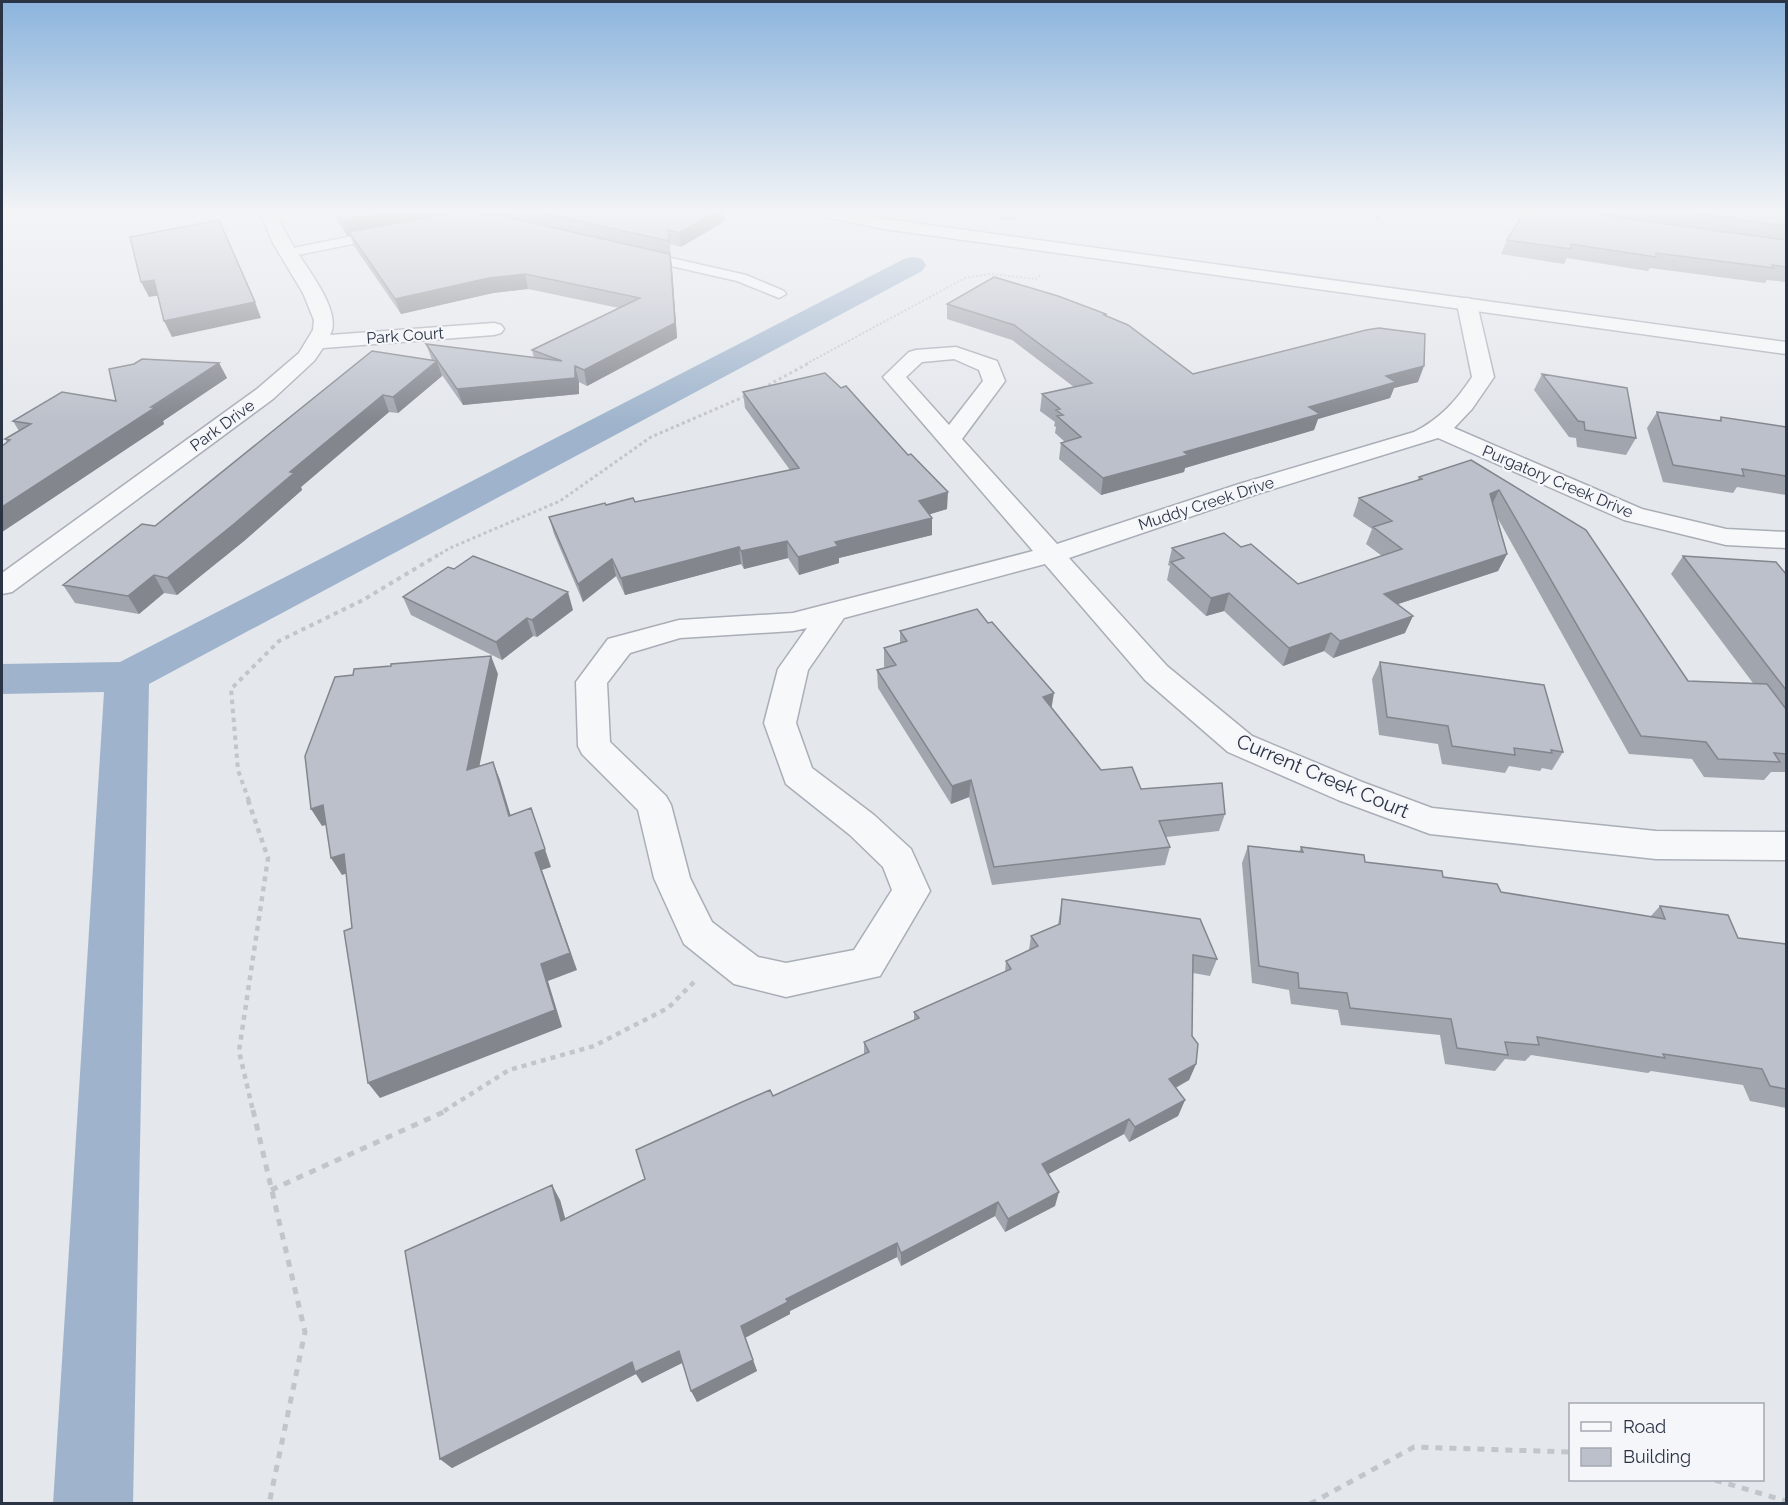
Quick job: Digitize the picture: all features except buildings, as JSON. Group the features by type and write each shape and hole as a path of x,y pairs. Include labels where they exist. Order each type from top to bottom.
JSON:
{"street":[{"name":"Park Drive","path":"2,586 292,373 307,357 323,330 324,320 306,282"},
{"path":"1308,282 1786,348"},
{"name":"Muddy Creek Drive","path":"833,612 793,669 780,723 798,775 862,825 898,859 911,891 866,964 786,980 748,972 698,933 672,878 654,805 594,746 591,682 619,646 679,629 793,622 833,612 1053,554 1248,489 1440,430 1459,413 1483,377 1467,304"},
{"name":"Park Court","path":"316,342 494,329"},
{"name":"Current Creek Court","path":"951,439 994,381 989,366 956,353 916,356 894,377 1156,673 1240,744 1350,791 1430,821 1656,845 1786,846"},
{"name":"Purgatory Creek Drive","path":"1440,430 1633,515 1726,537 1786,540"}],"lane":[{"path":"751,282 779,294"}],"path":[{"path":"269,1503 305,1332 238,1051 268,858 238,771 231,689 279,641 363,600 450,548 560,501 651,436 768,386 957,282"},
{"path":"271,1190 453,1108 509,1070 594,1046 668,1008 724,953"},
{"path":"1310,1503 1414,1447 1569,1452"},
{"path":"1721,1481 1786,1501"}],"waterway":[{"path":"127,677 880,282"},
{"path":"2,679 127,677"},
{"path":"93,1504 127,677"}]}
